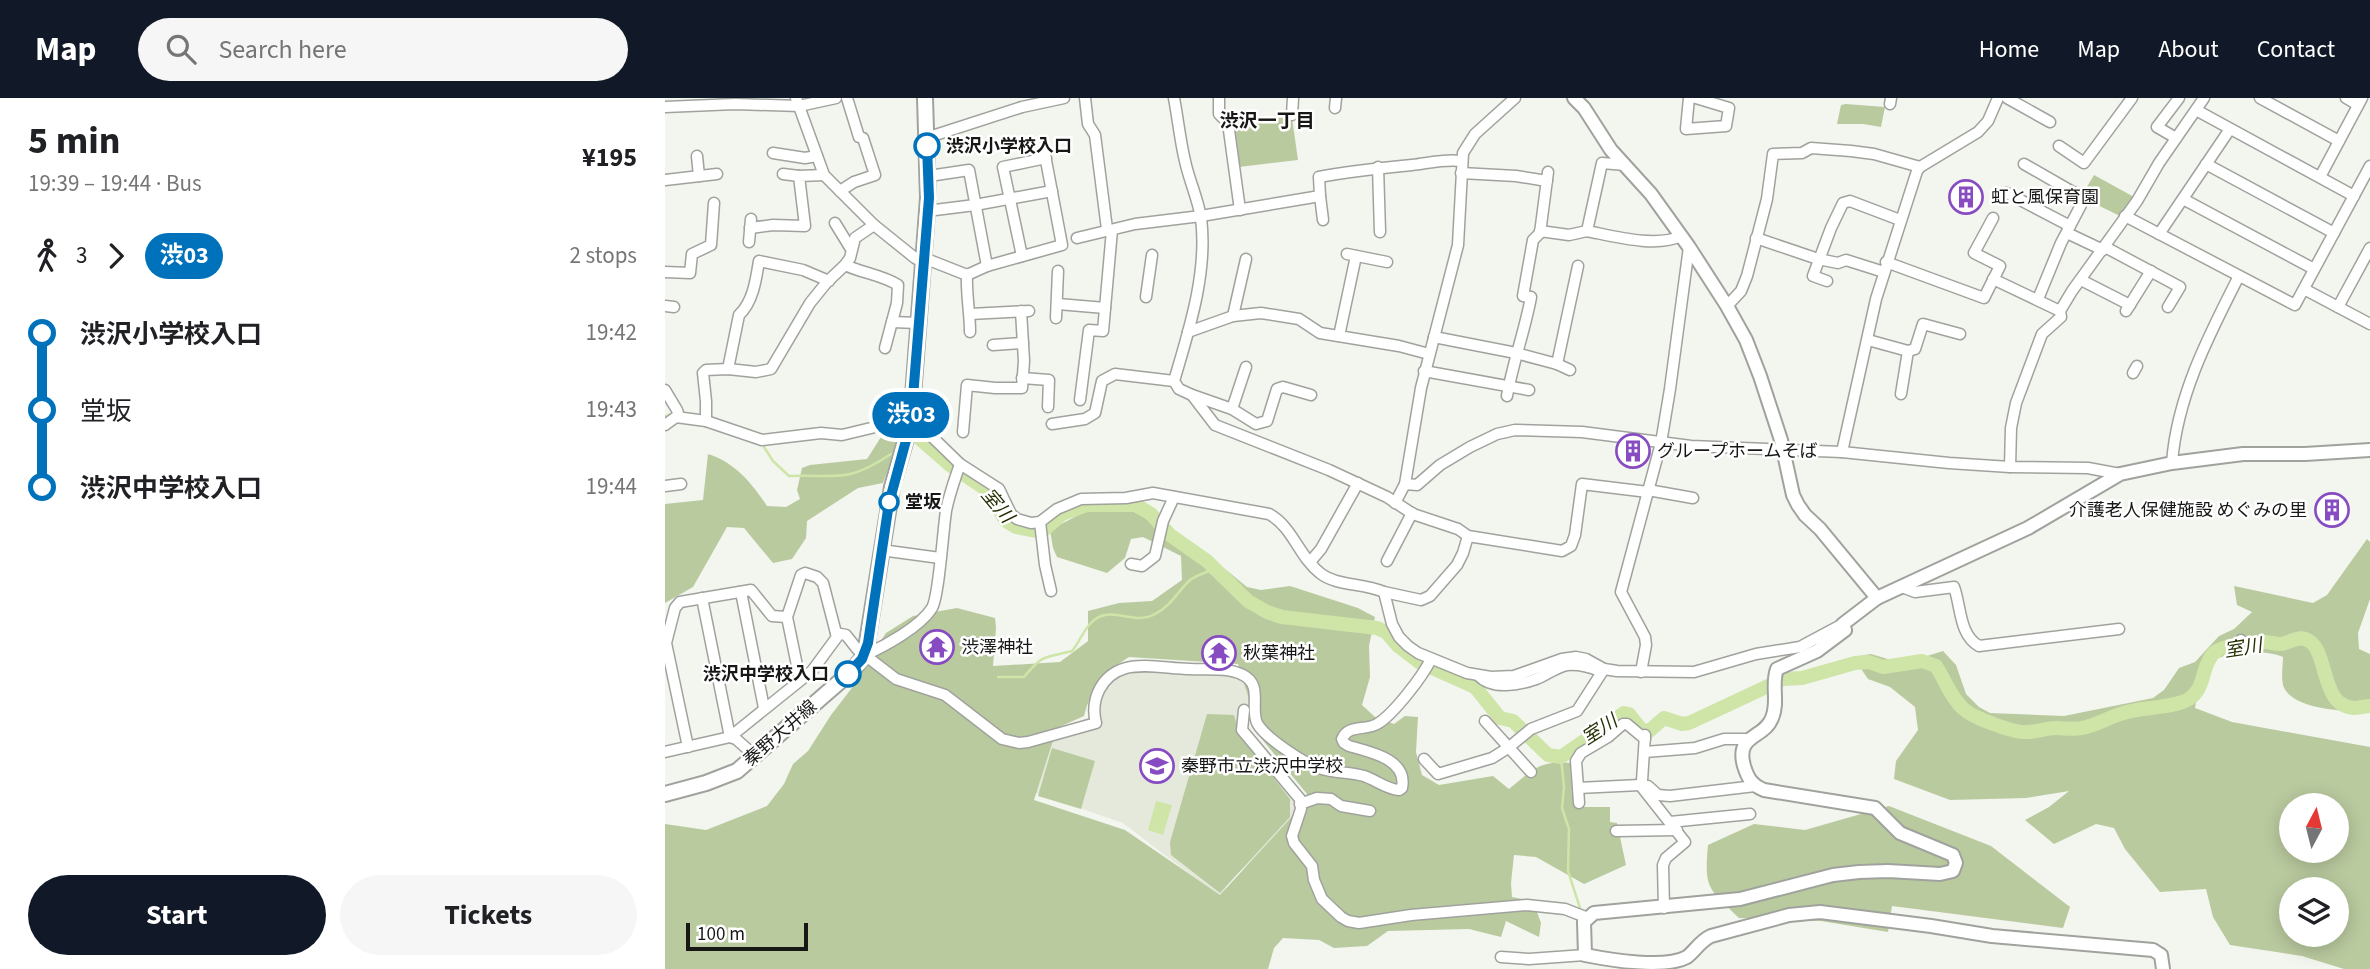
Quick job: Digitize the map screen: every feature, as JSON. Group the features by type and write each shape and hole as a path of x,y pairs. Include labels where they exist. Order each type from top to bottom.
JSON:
{"main road":[{"path":"865,655 892,487 911,422 929,176 925,98"},
{"name":"秦野大井線","path":"665,794 737,771 852,671 865,655"}],"street":[{"path":"665,107 836,98"},
{"path":"840,191 854,182 875,175 847,98"},
{"path":"926,138 1022,107 1064,98"},
{"path":"1085,98 1088,124 1095,135 1110,230 1103,331 1089,330 1081,395 1101,392"},
{"path":"1174,98 1185,162 1201,216 1200,266 1188,332 1174,381 1179,389 1232,409 1257,424 1267,421 1277,389 1292,385 1311,395"},
{"path":"1219,98 1219,114 1228,123 1240,210"},
{"path":"1292,115 1293,98"},
{"path":"1395,503 1405,484 1424,371 1458,245 1461,161 1475,134 1515,98"},
{"path":"1574,98 1584,108 1611,150 1651,194 1727,306 1746,340 1783,449 1798,505 1877,598"},
{"path":"1689,98 1686,129 1726,126 1729,108 1696,98"},
{"path":"1842,452 1885,267 1920,167 1978,132 1988,121 1998,98"},
{"path":"2007,98 2050,122"},
{"path":"2059,146 2084,163 2132,98"},
{"path":"2176,138 2157,127 2181,98 2199,105 2229,129 2354,196"},
{"path":"2260,98 2339,141"},
{"path":"2320,177 2360,101 2346,98"},
{"path":"797,102 824,175 874,225 907,253 922,262 929,260 967,275 987,266 1062,245 1045,154 1003,167 1022,256"},
{"path":"2010,467 2011,428 2016,403 2042,334 2061,317 2060,311 2137,201 2159,163 2199,105"},
{"path":"2159,234 2229,129"},
{"path":"1727,306 1741,291 1747,276 1767,199 1773,154 1802,153 1811,148 1851,151 1874,154 1920,167"},
{"path":"773,153 805,158 817,156"},
{"path":"698,156 699,176"},
{"path":"1323,220 1319,177 1444,159 1461,161"},
{"path":"1587,231 1602,163 1625,165"},
{"path":"2024,164 2078,195 2081,205 2038,299"},
{"path":"2206,164 2334,233"},
{"path":"2126,216 2295,306 2370,166"},
{"path":"1378,167 1380,232"},
{"path":"929,176 968,170 987,266"},
{"path":"1461,173 1548,177 1540,232 1532,240 1523,296 1531,297 1508,391"},
{"path":"668,182 717,174"},
{"path":"783,174 824,175"},
{"path":"749,242 750,223 769,230 805,226 798,210 799,176"},
{"path":"927,211 1052,191"},
{"path":"2007,193 2068,230 2180,287 2168,307"},
{"path":"1077,238 1135,224 1320,196"},
{"path":"2182,199 2314,269"},
{"path":"1813,276 1843,203 1850,201 1900,220"},
{"path":"665,272 690,273 692,254 711,245 714,203"},
{"path":"1756,238 1818,259 1837,263 1846,260 1885,267 1984,298 2000,266 1974,253 1993,218"},
{"path":"835,223 851,248"},
{"path":"706,421 703,373 706,370 756,372 771,369 810,303 850,258 855,237 874,225"},
{"path":"1540,232 1569,235 1587,231 1640,240 1675,239 1681,236"},
{"path":"1641,672 1646,645 1644,636 1621,592 1661,443 1689,247"},
{"path":"2338,307 2370,248"},
{"path":"1339,336 1351,255 1387,262"},
{"path":"1146,297 1152,256"},
{"path":"1233,316 1246,259"},
{"path":"728,369 739,315 746,310 759,261 803,270 829,281"},
{"path":"845,265 861,273 888,278 898,285 897,303 885,348"},
{"path":"1557,364 1578,265"},
{"path":"1056,318 1059,271"},
{"path":"1801,271 1827,281"},
{"path":"2081,280 2128,308 2151,271"},
{"path":"967,275 970,332"},
{"path":"2172,463 2173,439 2191,379 2239,276"},
{"path":"1993,279 2060,311"},
{"path":"2304,289 2370,324"},
{"path":"1058,304 1105,308"},
{"path":"963,432 967,380 995,388 1021,388 1022,378 1025,311 970,314"},
{"path":"1188,332 1233,316 1261,313 1299,319 1320,333 1399,346 1429,354"},
{"path":"892,322 918,323"},
{"path":"1868,340 1907,351 1915,349 1923,324 1960,334"},
{"path":"1434,337 1516,353 1570,370"},
{"path":"993,345 1023,343"},
{"path":"1901,394 1907,351"},
{"path":"1232,409 1246,367"},
{"path":"1424,371 1508,391 1529,390"},
{"path":"1052,424 1085,419 1095,413 1102,381 1115,374 1174,381"},
{"path":"1022,378 1049,380 1048,407"},
{"path":"665,390 679,417"},
{"path":"1192,395 1210,421 1216,425 1358,483 1412,513 1458,529 1468,536 1562,551 1570,546 1575,535 1583,484 1693,498"},
{"path":"665,425 679,417 706,421 754,438 773,440 818,433 842,435 896,422 911,422 923,428 958,469 999,489 1006,508 1017,519 1041,524 1057,509 1081,499 1126,498 1153,493 1269,514 1283,524 1319,572 1333,581 1370,586 1421,600 1457,565 1468,536"},
{"path":"1405,484 1417,485 1440,465 1470,447 1497,434 1515,430 1582,432 1661,443 1734,449 1842,452 2010,467 2088,468 2120,474"},
{"path":"1384,592 1392,624 1399,637 1430,661 1479,676 1514,676 1562,659 1576,657 1586,659 1603,670 1694,672 1756,654 1812,643 1877,598 2028,528 2120,474 2172,463 2243,454 2370,450"},
{"path":"865,655 883,647 923,619 934,604 946,510 958,469"},
{"path":"1310,562 1321,549 1358,483"},
{"path":"665,486 681,484"},
{"path":"1131,564 1142,566 1151,562 1155,556 1162,526 1174,496"},
{"path":"1387,561 1412,513"},
{"path":"1041,524 1051,591"},
{"path":"881,550 940,558"},
{"path":"665,752 730,737 812,671 837,638 823,583 817,577 805,573 801,575 787,617 800,680"},
{"path":"1902,587 1915,592 1954,587 1966,633 1973,643 1979,646 2119,629"},
{"path":"688,747 666,643 675,608 680,602 751,590 772,616 787,617"},
{"path":"741,592 764,709"},
{"path":"702,598 730,737"},
{"path":"1585,955 1584,922 1594,914 1740,899 1833,875 1888,871 1947,874 1955,868 1954,855 1900,833 1875,807 1764,790 1748,779 1742,760 1743,748 1748,739 1772,719 1776,705 1774,685 1777,669 1817,652 1845,630 1843,624"},
{"path":"836,633 846,635 857,649 896,679 945,695 995,736 1010,742 1028,742 1096,723 1093,710 1097,693 1109,678 1125,668 1232,671 1250,680 1254,687 1245,710 1243,730 1300,799 1301,809 1292,836 1294,843 1312,866 1314,880 1322,899 1341,917 1360,923 1411,915 1508,909 1527,905 1565,909 1588,918"},
{"path":"1245,710 1261,728 1309,765 1364,776 1399,790 1402,788 1404,775 1401,770 1386,758 1349,746 1342,739 1349,730 1376,725 1383,720 1423,675 1430,661"},
{"path":"1424,759 1438,774 1492,758 1527,733 1577,711 1603,670"},
{"path":"1485,721 1531,772"},
{"path":"1579,803 1576,761 1581,753 1608,737 1623,724 1645,737 1641,783 1685,842 1666,858 1663,865 1664,908"},
{"path":"730,737 754,755"},
{"path":"1645,752 1695,748 1724,738 1748,739"},
{"path":"1578,788 1641,783 1658,795 1670,796 1755,786"},
{"path":"1300,804 1317,798 1331,799 1341,806 1370,811"},
{"path":"1616,831 1674,826 1749,814"},
{"path":"1501,957 1529,959 1585,955 1616,965 1671,964 1686,958 1701,941 1711,936 1782,916 1820,912 1991,936 2153,950 2161,955 2163,969"}],"shaded area":[{"path":"1841,105 1885,107 1881,127 1837,124"},
{"path":"1292,118 1298,160 1239,167 1236,165 1232,120"},
{"path":"2094,175 2134,197 2120,216 2081,197"},
{"path":"887,435 898,443 883,483 858,488 807,521 806,538 792,559 773,563 744,528 727,527 693,587 665,603 665,504 703,500 708,454 726,462 742,474 767,506 786,507 800,499 797,490 802,468 867,459 881,437"},
{"path":"1086,511 1134,512 1144,517 1185,552 1225,569 1247,587 1261,590 1290,586 1358,608 1375,617 1369,646 1370,677 1362,705 1375,717 1394,724 1405,716 1418,717 1416,752 1422,775 1439,785 1493,776 1509,789 1543,765 1570,763 1572,795 1582,809 1610,807 1610,822 1617,823 1626,865 1584,884 1536,857 1514,855 1512,897 1533,901 1541,923 1539,937 1506,921 1501,937 1469,929 1388,931 1367,946 1334,948 1319,940 1283,938 1274,948 1268,969 665,969 665,824 706,830 767,806 784,784 793,764 808,751 858,680 863,667 886,633 913,616 957,608 995,618 993,666 1060,662 1088,641 1088,611 1119,603 1152,601 1182,580 1181,556 1143,537 1131,539 1125,558 1107,573 1057,557 1050,530","holes":["1129,657 1238,664 1261,738 1307,794 1298,810 1220,895 1125,830 1034,800 1057,728 1084,716 1099,681 1119,663"]},
{"path":"2367,539 2370,542 2370,599 2358,633 2359,649 2370,654 2370,712 2321,708 2297,700 2288,694 2283,685 2283,657 2258,652 2230,654 2215,660 2201,672 2195,708 2232,722 2370,747 2370,969 2344,969 2302,956 2230,945 2213,917 2206,889 2160,892 2125,849 2114,828 2096,824 2054,844 2025,820 2049,807 2069,791 2026,798 1950,800 1894,779 1896,761 1918,730 1915,707 1890,687 1868,679 1853,657 1871,654 1891,660 1927,656 1943,651 1956,665 1966,694 1979,707 1990,713 2064,716 2153,698 2164,690 2179,668 2195,662 2219,636 2234,629 2252,612 2237,605 2234,586 2313,603 2327,595"},
{"name":"秦野市立渋沢中学校","path":"1133,670 1236,675 1249,683 1253,702 1249,706 1242,706 1240,726 1298,803 1298,813 1280,840 1230,879 1221,898 1123,823 1036,793 1053,739 1102,725 1095,710 1098,696 1118,675"},
{"path":"1207,714 1234,715 1239,734 1290,799 1290,817 1220,893 1171,855 1170,842"},
{"path":"1052,748 1095,761 1081,809 1038,796"},
{"path":"1156,801 1172,805 1163,835 1148,830"},
{"path":"1889,806 1991,846 2070,907 2063,928 1892,906 1888,932 1821,921 1739,918 1710,887 1707,871 1708,845 1754,824 1805,830"}],"waterway":[{"name":"室川","path":"919,438 951,466 990,492 1005,520 1016,527 1044,530 1062,514 1087,505 1136,505 1151,514 1170,535 1207,561 1248,601 1282,617 1377,628 1386,632 1398,646 1419,662 1475,687 1500,718 1513,721 1548,755 1561,757 1624,713 1629,714 1641,729 1648,732 1664,718 1682,724 1689,723 1783,679 1802,678 1855,663 1869,662 1883,667 1922,661 1936,666 1952,695 1965,710 1993,724 2028,732 2052,728 2082,728 2127,712 2183,702 2198,689 2209,659 2217,651 2245,643 2280,644 2302,638 2313,644 2318,652 2335,697 2343,705 2354,708 2370,706"},
{"name":"室川","path":"764,447 773,461 789,476 852,474 891,454"},
{"path":"998,677 1024,677 1045,658 1072,651 1087,627 1097,618 1105,615 1138,618 1155,614 1190,580 1215,569"},
{"path":"1561,757 1564,787 1562,808 1569,829 1568,871 1580,908"}],"bus line":[{"name":"渋03","path":"848,674 865,655 868,643 892,487 911,422 929,198 927,146"}],"place":[{"name":"渋沢小学校入口","path":"927,146"},
{"name":"虹と風保育園","path":"1966,197"},
{"name":"グループホームそば","path":"1633,451"},
{"name":"堂坂","path":"889,502"},
{"name":"介護老人保健施設 めぐみの里","path":"2332,510"},
{"name":"渋澤神社","path":"937,647"},
{"name":"秋葉神社","path":"1219,653"},
{"name":"渋沢中学校入口","path":"848,674"},
{"name":"秦野市立渋沢中学校","path":"1157,766"}],"district":[{"name":"渋沢一丁目","path":"1267,120"}]}
